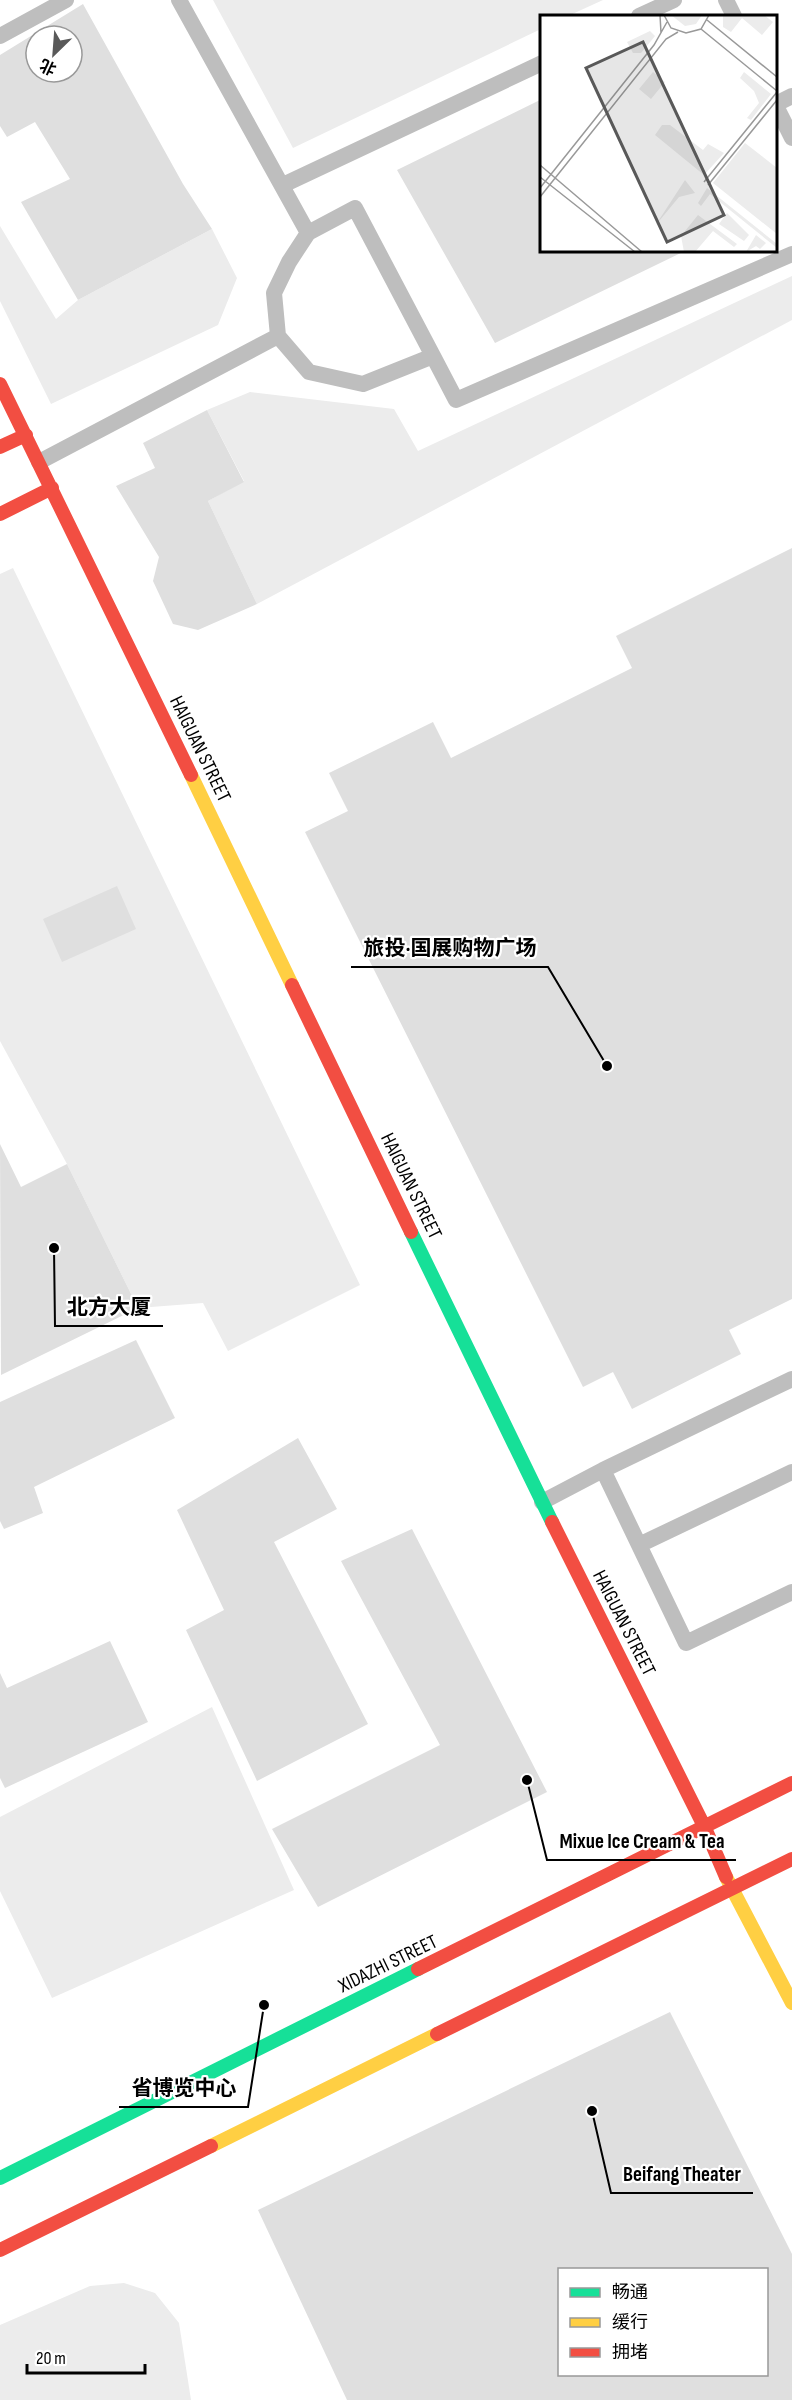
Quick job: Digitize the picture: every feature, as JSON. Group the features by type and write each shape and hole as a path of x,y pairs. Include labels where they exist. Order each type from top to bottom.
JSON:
{"main road":[{"name":"HAIGUAN STREET","path":"0,384 542,1502 705,1828 732,1890 792,2003"},
{"path":"0,447 26,435"},
{"path":"0,513 52,488"},
{"name":"XIDAZHI STREET","path":"0,2178 792,1783"},
{"path":"0,2250 792,1859"}],"lane":[{"path":"0,36 66,0"},
{"path":"179,0 308,233"},
{"path":"641,15 674,0"},
{"path":"726,0 734,15"},
{"path":"283,185 540,64"},
{"path":"777,104 792,96"},
{"path":"777,107 792,138"},
{"path":"433,356 363,384 309,372 279,336 274,293 289,262 308,233 355,208 433,356 456,400 792,254"},
{"path":"39,462 279,336"},
{"path":"542,1502 792,1379"},
{"path":"603,1470 687,1643 792,1592"},
{"path":"639,1545 792,1473"}],"shaded area":[{"path":"213,0 603,0 570,15 540,15 540,29 293,148"},
{"path":"0,226 56,319 78,300 212,229 237,278 218,325 51,404 0,301"},
{"path":"792,276 792,320 257,604 208,501 244,481 207,410 250,392 394,409 418,451"},
{"path":"13,568 360,1285 228,1351 203,1303 138,1308 67,1164 0,1041 0,574"},
{"path":"212,1707 294,1890 52,1998 0,1891 0,1817"},
{"path":"124,2283 155,2293 179,2323 191,2400 0,2400 0,2325 90,2286"}],"building":[{"path":"83,4 183,184 212,229 78,300 21,202 70,179 35,122 7,137 0,126 0,55 24,40 24,84 84,84 84,24 50,24"},
{"path":"540,100 540,252 683,252 495,343 397,170"},
{"path":"207,410 244,482 208,501 257,604 198,630 173,624 153,581 159,557 116,486 155,468 143,443"},
{"path":"792,548 792,1299 729,1330 741,1354 632,1409 613,1372 583,1387 305,832 348,811 329,773 433,722 451,758 632,668 616,636"},
{"path":"117,886 136,929 62,962 43,919"},
{"path":"0,1144 21,1187 67,1164 138,1308 1,1375"},
{"path":"136,1340 175,1418 34,1487 43,1513 4,1529 0,1521 0,1402"},
{"path":"298,1438 337,1509 274,1542 368,1724 257,1781 186,1630 224,1610 177,1510"},
{"path":"412,1529 547,1792 318,1907 272,1829 440,1745 341,1561"},
{"path":"110,1641 148,1722 5,1788 0,1778 0,1673 7,1688"},
{"path":"670,2012 792,2254 792,2400 347,2400 258,2210"}],"traffic: fast":[{"path":"411,1232 552,1522"},
{"path":"0,2178 418,1969"}],"traffic: slow":[{"path":"191,775 292,985"},
{"path":"726,1877 792,2003"},
{"path":"211,2146 437,2034"}],"traffic: jam":[{"path":"0,384 191,775"},
{"path":"0,447 26,435"},
{"path":"0,514 52,488"},
{"path":"292,985 411,1232"},
{"path":"552,1522 705,1828 726,1877"},
{"path":"418,1969 792,1783"},
{"path":"437,2034 792,1859"},
{"path":"0,2250 211,2146"}],"place":[{"name":"旅投·国展购物广场","path":"607,1066"},
{"name":"北方大厦","path":"54,1248"},
{"name":"Mixue Ice Cream & Tea","path":"527,1780"},
{"name":"省博览中心","path":"264,2005"},
{"name":"Beifang Theater","path":"592,2111"}]}
